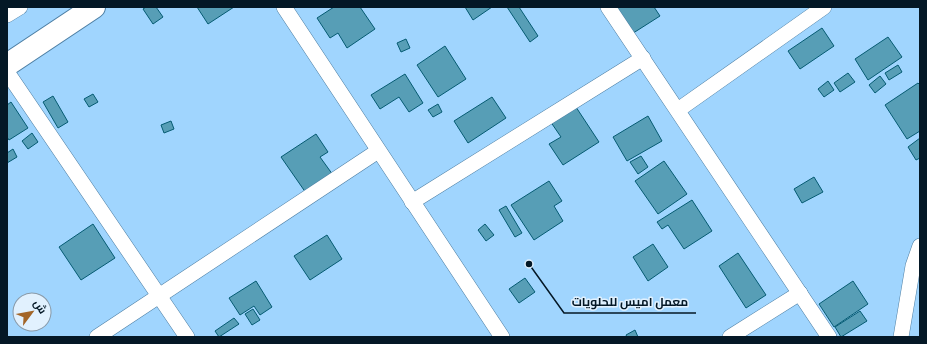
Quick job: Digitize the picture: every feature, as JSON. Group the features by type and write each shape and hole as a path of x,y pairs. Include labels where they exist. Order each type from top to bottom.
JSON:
{"street":[{"path":"7,15 20,7"},
{"path":"284,7 502,337"},
{"path":"608,7 828,337"},
{"path":"678,110 824,7"},
{"path":"7,65 87,9"},
{"path":"412,202 643,58"},
{"path":"7,72 160,295 187,337"},
{"path":"97,337 378,151"},
{"path":"901,337 913,266 920,246"},
{"path":"730,337 800,293"}],"building":[{"path":"146,7 156,7 163,17 153,24 143,9"},
{"path":"197,7 234,7 208,24"},
{"path":"334,7 360,7 375,29 347,48 338,33 330,38 317,18"},
{"path":"465,7 492,7 473,20"},
{"path":"507,7 519,7 538,36 530,42"},
{"path":"607,7 654,7 660,16 627,37"},
{"path":"822,28 834,46 800,69 788,51"},
{"path":"888,37 902,57 868,80 855,59"},
{"path":"406,39 410,48 401,52 397,43"},
{"path":"445,46 466,79 438,97 417,65"},
{"path":"898,65 902,72 889,80 885,73"},
{"path":"848,73 855,82 840,92 834,83"},
{"path":"405,74 423,103 409,112 399,97 380,109 371,95"},
{"path":"880,76 886,84 875,93 869,85"},
{"path":"828,81 834,90 824,97 818,89"},
{"path":"918,83 920,85 920,131 907,139 885,105"},
{"path":"93,94 98,102 89,107 84,99"},
{"path":"53,96 68,122 58,128 43,102"},
{"path":"492,97 506,118 468,143 454,121"},
{"path":"572,101 599,142 563,165 549,144 561,137 548,118"},
{"path":"11,102 28,128 9,140 7,137 7,105"},
{"path":"438,104 442,112 433,117 428,110"},
{"path":"648,116 662,141 627,161 613,137"},
{"path":"171,121 174,129 164,133 161,125"},
{"path":"32,133 38,142 28,149 22,141"},
{"path":"316,134 328,152 320,157 333,175 306,193 281,157"},
{"path":"920,138 920,158 916,160 908,147"},
{"path":"13,149 17,157 7,163 7,153"},
{"path":"641,156 648,167 638,174 630,162"},
{"path":"664,161 687,194 658,214 635,181"},
{"path":"814,177 823,192 802,203 794,189"},
{"path":"549,181 562,201 554,206 563,221 534,240 511,205"},
{"path":"692,200 712,231 684,249 668,225 662,229 657,222"},
{"path":"506,206 522,233 515,237 499,210"},
{"path":"93,224 115,258 81,280 59,247"},
{"path":"485,224 494,235 486,241 478,230"},
{"path":"327,235 342,259 310,280 294,256"},
{"path":"653,244 668,267 648,281 633,257"},
{"path":"738,253 766,295 746,308 719,266"},
{"path":"525,278 535,292 519,303 509,289"},
{"path":"256,281 272,307 260,315 254,306 240,315 229,298"},
{"path":"853,281 868,304 834,327 819,304"},
{"path":"253,309 260,320 252,325 245,314"},
{"path":"860,311 867,321 841,337 835,327"},
{"path":"234,318 239,324 219,337 215,331"},
{"path":"635,330 638,337 627,337 626,335"}],"place":[{"name":"معمل اميس للحلويات","path":"529,264"}]}
